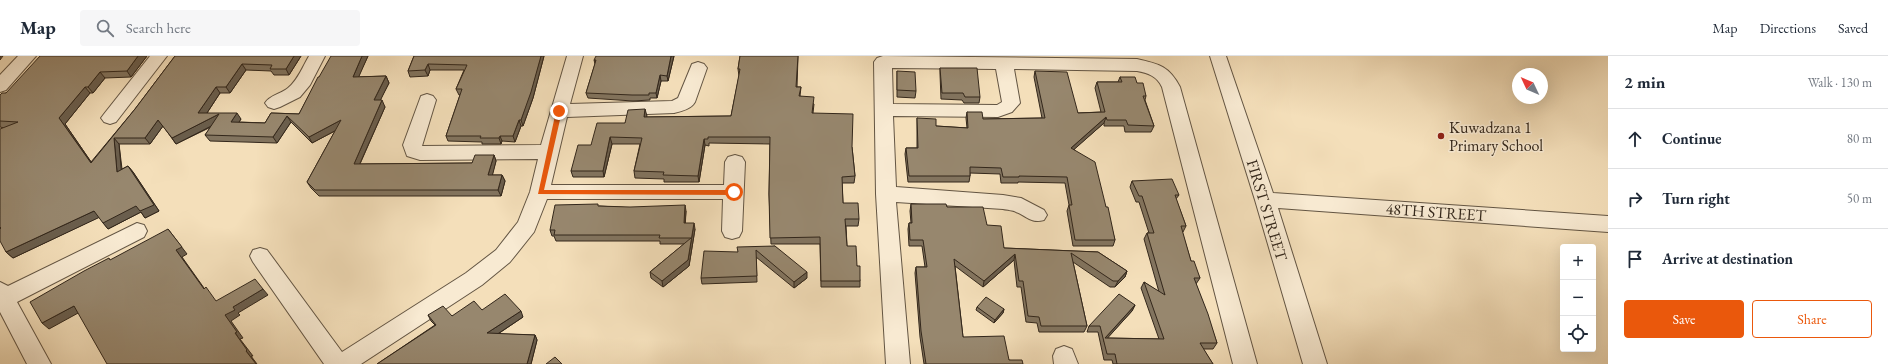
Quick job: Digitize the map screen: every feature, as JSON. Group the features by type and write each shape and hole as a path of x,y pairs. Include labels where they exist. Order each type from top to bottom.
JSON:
{"street":[{"path":"0,86 28,56"},
{"path":"110,118 159,56"},
{"path":"274,103 294,93 301,85 317,56"},
{"path":"342,364 474,279 503,256 527,226 540,192 559,111 575,56"},
{"name":"FIRST STREET","path":"1218,56 1265,200 1315,364"},
{"path":"898,364 886,194 884,110 878,59 1138,65 1154,68 1166,76 1172,87 1245,364"},
{"path":"884,110 998,111 1006,108 1011,103 1004,63"},
{"path":"559,111 674,107 686,102 698,68"},
{"path":"427,100 412,145 414,151 420,153 549,152"},
{"path":"732,231 735,162"},
{"path":"540,192 734,192"},
{"path":"886,194 1003,202 1021,205 1037,215"},
{"name":"48TH STREET","path":"1265,200 1608,224"},
{"path":"39,364 2,294 137,231"},
{"path":"260,256 336,364"}],"building":[{"path":"40,56 138,56 127,71 100,72 88,87 85,87 59,118 91,163 135,109 175,56 294,56 286,69 270,69 272,65 242,64 226,87 216,87 198,113 237,113 231,122 265,123 271,113 299,114 318,77 331,56 362,56 353,77 386,76 374,100 382,100 354,164 472,163 475,155 494,155 488,175 502,175 498,190 315,190 307,182 341,120 309,137 287,116 273,137 205,135 219,114 172,138 158,120 145,138 114,138 117,172 128,166 154,205 140,211 136,206 103,223 94,211 6,252 0,241 0,129 18,122 0,121 0,95 2,93 6,93"},
{"path":"414,56 541,56 531,92 521,120 519,120 513,136 480,138 481,136 446,136 462,89 456,89 467,65 428,64 425,70 408,71"},
{"path":"596,56 671,56 667,76 660,75 656,93 649,93 649,95 632,95 586,93"},
{"path":"740,56 798,56 796,87 801,87 799,96 814,97 812,113 853,114 852,147 855,176 842,177 843,203 858,203 859,219 845,219 847,246 856,246 857,266 860,266 860,281 821,281 820,237 770,238 770,137 708,137 708,139 704,139 698,176 663,175 664,172 634,171 642,138 610,137 603,171 571,171 578,145 591,145 597,123 625,123 628,110 645,109 644,117 731,116 740,69 738,69"},
{"path":"940,68 977,68 980,97 965,97 963,93 942,93"},
{"path":"897,71 915,72 916,91 897,90"},
{"path":"1035,71 1067,72 1078,113 1105,112 1097,82 1122,82 1120,77 1135,77 1137,83 1143,83 1146,96 1143,96 1154,126 1128,125 1126,120 1107,120 1106,117 1071,148 1095,162 1106,207 1108,207 1115,240 1075,240 1069,205 1072,205 1067,177 1003,177 1001,168 970,167 970,176 909,176 906,148 918,148 917,118 936,119 936,126 968,128 967,112 982,112 983,119 1045,118"},
{"path":"1172,179 1179,195 1175,195 1186,226 1181,226 1191,261 1194,261 1200,278 1194,278 1217,343 1200,343 1213,364 1117,364 1115,354 1107,354 1100,326 1089,326 1119,294 1135,305 1105,338 1164,339 1144,282 1165,295 1147,233 1154,233 1142,196 1139,196 1132,181"},
{"path":"598,204 598,206 630,207 685,205 684,223 694,223 688,260 662,281 650,272 691,238 659,238 660,235 554,235 555,230 550,230 555,205"},
{"path":"911,204 946,204 947,207 983,207 987,225 1001,226 1004,248 1098,252 1127,271 1118,281 1113,281 1071,253 1087,326 1041,326 1039,317 1028,316 1023,281 1019,281 1015,254 984,281 954,259 963,337 1004,336 1009,360 1022,360 1023,364 926,364 921,331 916,267 927,267 923,240 910,240 909,223 912,223"},
{"path":"168,229 182,247 176,250 204,289 206,287 216,301 255,279 263,289 233,307 235,310 225,315 237,332 235,333 247,350 246,351 256,364 107,364 74,306 42,323 30,302 84,271 109,258 110,260"},
{"path":"775,246 807,272 794,282 756,250 757,276 701,278 704,251 738,252 737,247"},
{"path":"505,294 521,311 487,333 535,335 527,364 377,364 436,325 428,315 443,306 452,316 474,301 482,310"},
{"path":"986,297 1004,309 995,320 977,307"},
{"path":"555,357 562,364 546,364"}],"place":[{"name":"Kuwadzana 1 Primary School","path":"1441,136"}],"route":[{"path":"559,111 540,192 734,192"}]}
